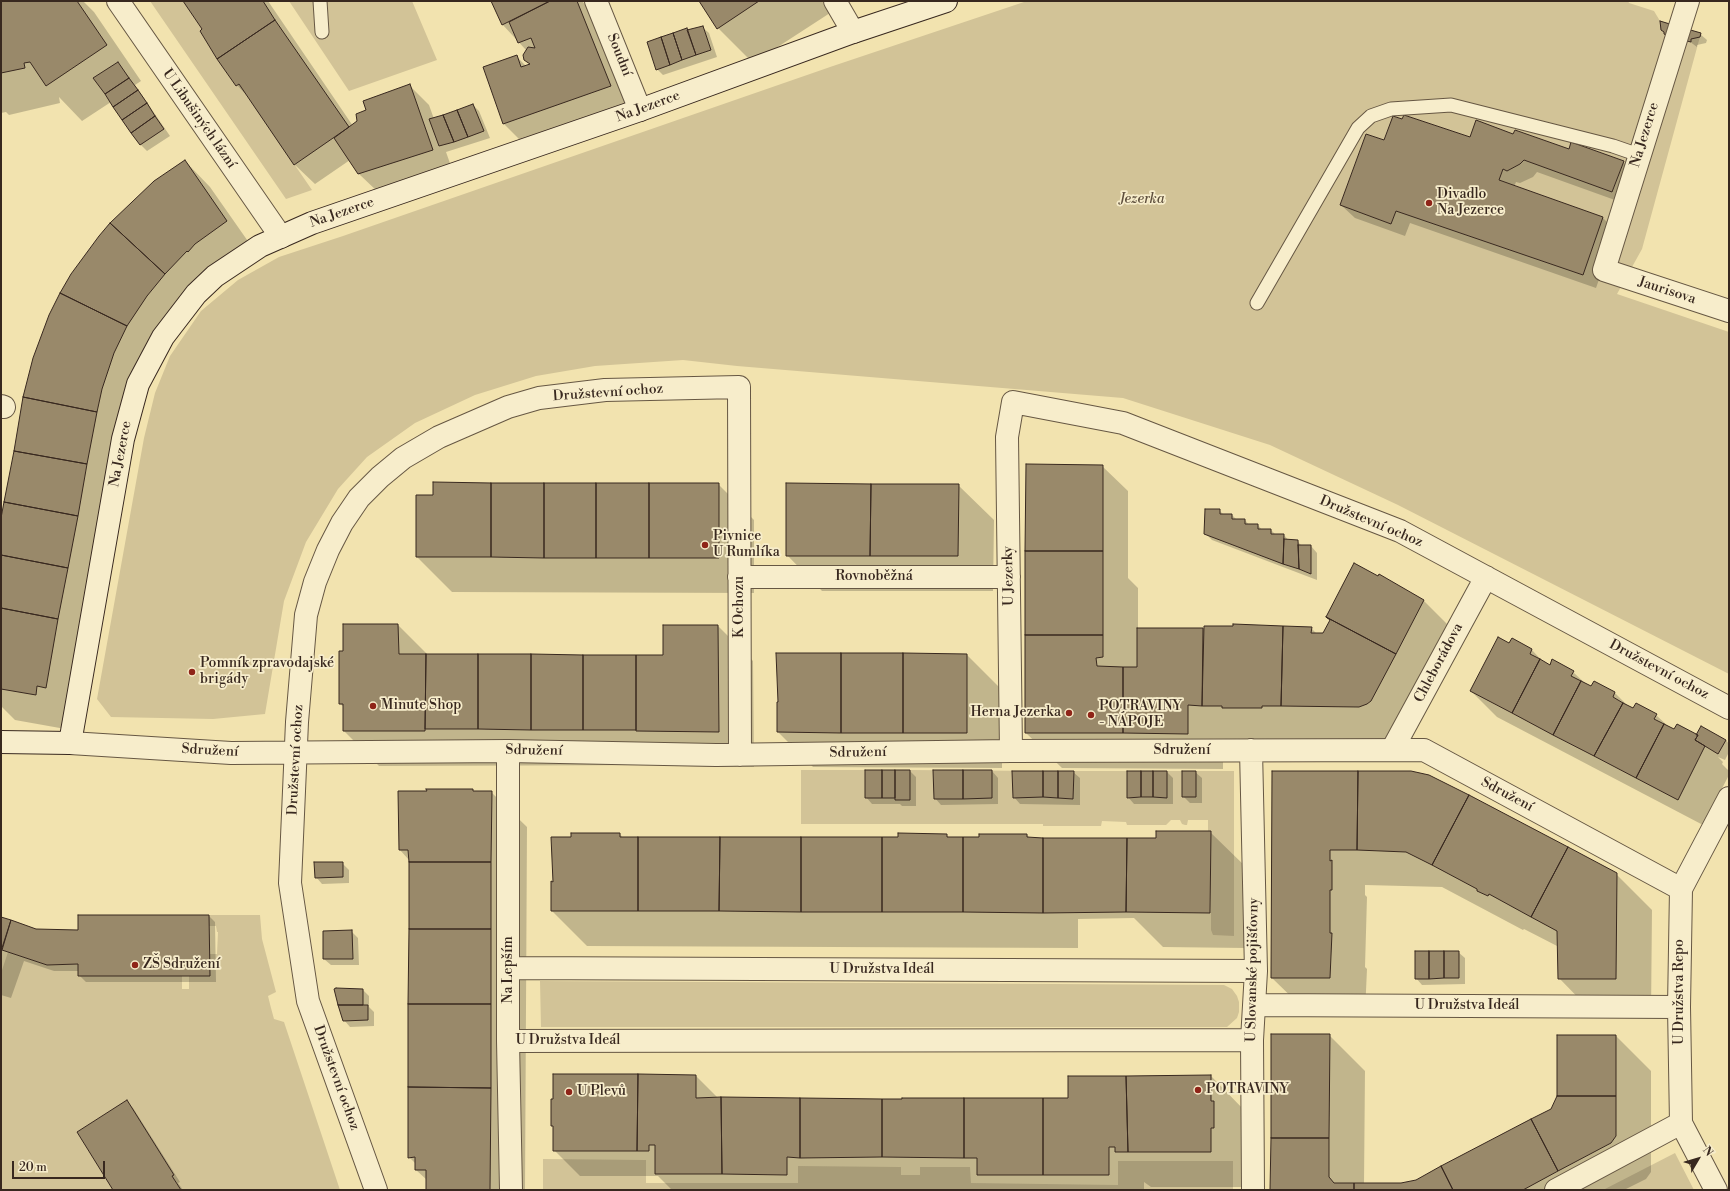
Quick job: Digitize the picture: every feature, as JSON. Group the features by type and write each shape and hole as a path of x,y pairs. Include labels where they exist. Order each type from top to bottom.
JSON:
{"street":[{"name":"U Libušiných lázní","path":"118,1 281,237"},
{"name":"Soudní","path":"596,1 640,110"},
{"path":"835,1 853,32"},
{"name":"Na Jezerce","path":"70,743 123,440 138,384 163,337 196,294 230,265 260,246 312,223 640,110 853,32 946,1"},
{"name":"Na Jezerce","path":"1604,270 1688,1"},
{"name":"Jaurisova","path":"1604,270 1729,311"},
{"name":"K Ochozu","path":"739,386 740,755"},
{"name":"Družstevní ochoz","path":"376,1190 308,1001 290,882 296,754 306,615 315,582 328,550 342,523 359,498 380,477 403,458 439,437 508,407 539,398 605,390 739,386"},
{"name":"Družstevní ochoz","path":"1013,402 1123,423 1400,531 1729,708"},
{"name":"U Jezerky","path":"1011,751 1007,437 1013,402"},
{"name":"Chleborádova","path":"1392,750 1486,576"},
{"name":"Rovnoběžná","path":"739,577 1009,577"},
{"name":"Sdružení","path":"1,742 70,743 231,753 296,754 508,751 740,755 1011,751 1424,750 1680,889"},
{"name":"U Slovanské pojišťovny","path":"1251,750 1256,971 1252,1040 1253,1190"},
{"name":"Na Lepším","path":"508,751 508,1041 510,1190"},
{"name":"U Družstva Repo","path":"1716,1190 1681,1123 1679,1006 1680,889 1729,798"},
{"name":"U Družstva Ideál","path":"509,968 1256,971"},
{"name":"U Družstva Ideál","path":"1255,1005 1679,1006"},
{"name":"U Družstva Ideál","path":"508,1041 1252,1040"},
{"path":"1556,1190 1681,1123"}],"lane":[{"path":"320,1 322,32"},
{"path":"1257,303 1358,128 1371,116 1390,109 1451,105 1613,146 1639,156"}],"green space":[{"path":"150,1 183,1 202,29 200,31 217,59 236,86 239,84 312,190 286,199"},
{"path":"289,1 412,1 437,60 349,91"},
{"name":"Jezerka","path":"1027,1 1628,1 1629,3 1654,11 1660,21 1701,33 1642,249 1617,294 1729,332 1729,674 1398,505 1270,445 1123,398 737,366 683,360 595,366 536,376 475,395 415,423 367,457 338,489 306,542 284,601 265,714 213,719 111,717 97,699 144,438 155,393 170,356 201,311 238,280 279,257 833,66","holes":["1404,115 1470,137 1476,121 1513,134 1515,130 1569,149 1571,142 1624,161 1612,192 1524,160 1507,171 1503,169 1499,180 1603,217 1583,275 1396,211 1391,224 1340,205 1366,134 1384,140 1394,116 1402,119"]},
{"path":"801,770 865,770 865,798 895,798 895,800 910,800 910,770 1043,771 1043,797 1073,799 1074,771 1127,771 1127,798 1167,797 1167,771 1234,771 1234,936 1213,935 1211,930 1211,831 1208,831 1208,820 1188,820 1187,825 1182,824 1180,820 1171,820 1166,825 1127,825 1126,822 1102,821 1101,826 1043,826 1043,824 801,824"},
{"path":"209,915 260,915 262,939 276,992 268,996 274,1019 284,1022 340,1190 181,1190 172,1176 174,1175 127,1100 77,1132 113,1190 1,1190 1,973 8,952 47,965 78,964 182,976 182,989 189,989 189,975 209,954 217,954 218,932 216,926 209,926"},
{"path":"540,981 1224,985 1232,989 1237,996 1239,1002 1239,1012 1237,1018 1227,1027 541,1027"},
{"path":"1675,1153 1694,1190 1603,1190"},
{"path":"543,1159 646,1160 646,1183 798,1183 798,1166 901,1167 901,1175 920,1175 920,1167 970,1167 971,1183 1118,1185 1118,1161 1233,1161 1233,1190 543,1190"}],"building":[{"path":"1,1 77,1 107,45 46,86 30,62 24,63 25,68 1,73"},
{"path":"183,1 263,1 275,20 217,59 200,31 202,29"},
{"path":"491,1 550,1 502,25"},
{"path":"550,1 577,1 611,86 503,124 483,67 517,55 521,67 530,64 524,60 523,55 528,47 535,48 531,38 518,43 509,22"},
{"path":"699,1 759,1 717,29"},
{"path":"275,20 349,127 294,165 239,84 236,86 217,59"},
{"path":"1660,21 1673,25 1666,35 1661,30"},
{"path":"703,26 711,50 696,55 687,30"},
{"path":"687,28 696,55 682,60 673,33"},
{"path":"1687,29 1701,33 1700,37 1691,39 1691,42 1687,41 1684,39"},
{"path":"673,33 682,60 670,65 661,37"},
{"path":"661,37 670,65 656,70 647,42"},
{"path":"118,62 129,78 105,94 93,78"},
{"path":"129,78 138,90 113,107 105,94"},
{"path":"410,84 433,150 358,174 334,138 357,121 356,114 366,110 363,101"},
{"path":"138,90 147,103 122,120 113,107"},
{"path":"147,103 155,116 131,133 122,120"},
{"path":"473,104 484,131 468,137 457,110"},
{"path":"457,110 468,137 454,142 443,115"},
{"path":"443,115 454,142 439,146 429,119"},
{"path":"1404,115 1470,137 1476,120 1513,134 1515,130 1569,149 1571,142 1624,161 1612,192 1524,160 1507,171 1503,169 1499,180 1603,217 1583,275 1396,211 1391,224 1340,205 1366,134 1384,140 1393,116 1402,119"},
{"path":"155,116 164,129 140,145 131,133"},
{"path":"185,160 227,221 195,244 165,274 110,223 154,181"},
{"path":"110,223 165,274 147,296 127,326 60,293 71,274"},
{"path":"60,293 127,326 114,353 102,389 97,412 23,397 33,358 49,315"},
{"path":"23,397 97,412 87,464 14,451"},
{"path":"14,451 87,464 78,516 4,502"},
{"path":"1026,464 1103,465 1103,551 1025,551"},
{"path":"433,482 491,483 491,557 416,557 416,495 433,495"},
{"path":"491,483 544,483 544,558 491,557"},
{"path":"544,483 596,483 596,558 544,558"},
{"path":"596,483 649,483 649,558 596,558"},
{"path":"649,483 719,483 719,558 649,558"},
{"path":"786,483 871,484 870,556 786,556"},
{"path":"871,484 959,484 958,556 870,556"},
{"path":"4,502 78,516 68,568 1,555 1,518"},
{"path":"1205,509 1220,509 1220,514 1232,514 1232,519 1245,519 1245,524 1258,524 1258,529 1271,529 1271,534 1284,534 1283,564 1204,534"},
{"path":"1284,539 1298,540 1299,569 1283,564"},
{"path":"1298,545 1311,545 1311,574 1299,569"},
{"path":"1025,551 1103,551 1103,635 1025,635"},
{"path":"1,555 68,568 58,619 1,608"},
{"path":"1354,563 1378,576 1379,574 1424,600 1396,654 1326,617"},
{"path":"1,608 58,619 46,688 37,686 36,695 1,689"},
{"path":"1326,617 1396,654 1371,701 1367,704 1359,707 1281,706 1283,626 1312,627 1311,633 1323,633 1330,620"},
{"path":"343,624 398,624 399,654 426,654 425,731 343,731 343,704 339,704 339,651 343,651"},
{"path":"1233,624 1283,626 1281,706 1262,706 1262,708 1222,708 1222,706 1202,706 1204,626 1233,626"},
{"path":"663,625 718,625 719,732 636,731 636,655 663,655"},
{"path":"1137,628 1203,628 1202,706 1188,705 1188,734 1123,733 1123,667 1137,667"},
{"path":"1025,635 1103,635 1103,657 1096,658 1097,666 1123,667 1123,733 1025,733"},
{"path":"1498,637 1509,643 1512,638 1532,649 1530,654 1540,659 1512,713 1470,691"},
{"path":"776,653 841,653 841,733 777,732 778,702"},
{"path":"841,653 903,653 903,733 841,733"},
{"path":"903,653 967,654 967,733 903,733"},
{"path":"426,654 478,654 478,729 425,729"},
{"path":"478,654 531,654 531,730 478,729"},
{"path":"531,654 583,655 583,730 531,730"},
{"path":"583,655 636,655 636,730 583,730"},
{"path":"1540,659 1550,665 1552,659 1574,671 1571,676 1581,681 1553,735 1512,713"},
{"path":"1581,681 1591,686 1594,681 1615,692 1613,697 1623,703 1594,756 1553,735"},
{"path":"1623,703 1633,708 1636,703 1657,714 1654,719 1664,724 1636,778 1594,756"},
{"path":"1664,724 1674,729 1677,724 1698,735 1695,740 1705,746 1678,800 1636,778"},
{"path":"1701,726 1726,740 1718,754 1695,740"},
{"path":"865,770 882,770 882,798 865,798"},
{"path":"882,770 895,770 895,798 882,798"},
{"path":"895,770 910,770 910,800 895,800"},
{"path":"933,770 963,770 963,799 934,799"},
{"path":"963,770 992,770 992,798 963,799"},
{"path":"1012,771 1043,771 1043,797 1013,798"},
{"path":"1043,771 1058,771 1058,798 1043,797"},
{"path":"1058,771 1074,771 1073,799 1058,798"},
{"path":"1127,771 1141,771 1141,797 1127,798"},
{"path":"1141,771 1153,771 1153,797 1141,797"},
{"path":"1153,771 1167,771 1167,798 1153,797"},
{"path":"1182,771 1196,771 1196,797 1182,797"},
{"path":"1272,771 1358,771 1357,850 1330,850 1330,861 1332,860 1332,890 1330,890 1330,933 1332,933 1330,978 1271,978"},
{"path":"1358,771 1411,771 1429,775 1469,795 1432,865 1406,852 1357,850"},
{"path":"426,789 473,789 473,791 492,791 491,862 409,862 408,850 399,850 398,791 427,791"},
{"path":"1469,795 1568,847 1531,917 1489,894 1488,896 1477,891 1477,889 1432,865"},
{"path":"1156,831 1211,831 1210,913 1126,912 1127,838 1156,838"},
{"path":"571,833 620,833 620,837 638,837 638,911 551,911 551,881 553,882 551,837 571,837"},
{"path":"898,833 947,834 947,837 963,837 963,912 882,912 882,837 898,837"},
{"path":"979,834 1027,834 1027,837 1043,838 1043,913 963,912 963,837 979,837"},
{"path":"638,837 720,837 719,911 638,911"},
{"path":"720,837 801,837 801,912 719,911"},
{"path":"801,837 882,837 882,912 801,912"},
{"path":"1043,838 1127,838 1126,912 1043,913"},
{"path":"1568,847 1617,873 1616,979 1558,979 1557,931 1531,917"},
{"path":"314,862 343,862 343,877 315,878"},
{"path":"409,862 491,862 491,929 409,929"},
{"path":"78,915 209,915 210,976 78,976 78,964 47,965 2,950 11,920 36,929 78,930"},
{"path":"1,917 11,920 1,951"},
{"path":"409,929 491,929 491,1004 408,1004"},
{"path":"352,930 353,959 323,959 323,931"},
{"path":"1415,951 1429,951 1429,979 1415,979"},
{"path":"1429,951 1444,951 1444,978 1429,979"},
{"path":"1444,951 1459,951 1459,978 1444,978"},
{"path":"334,989 363,989 363,1005 338,1005"},
{"path":"408,1004 491,1004 491,1088 408,1087"},
{"path":"338,1005 368,1005 368,1020 343,1021"},
{"path":"1271,1034 1330,1034 1329,1138 1271,1138"},
{"path":"1557,1035 1616,1035 1616,1096 1557,1096"},
{"path":"553,1074 638,1074 637,1151 553,1151 551,1099 553,1099"},
{"path":"638,1074 696,1075 696,1098 721,1097 722,1174 655,1174 655,1145 649,1145 649,1151 637,1151"},
{"path":"1211,1075 1211,1101 1214,1101 1214,1128 1211,1128 1211,1152 1128,1152 1126,1076"},
{"path":"1068,1076 1126,1076 1128,1152 1115,1152 1115,1147 1109,1147 1109,1175 1043,1175 1043,1098 1068,1098"},
{"path":"408,1087 491,1088 490,1190 426,1190 426,1170 415,1170 415,1157 408,1158"},
{"path":"1557,1096 1616,1096 1616,1136 1611,1143 1558,1171 1531,1119 1551,1109"},
{"path":"721,1097 800,1098 800,1158 787,1157 787,1175 722,1174"},
{"path":"800,1098 882,1099 882,1157 800,1158"},
{"path":"964,1098 964,1158 882,1157 882,1099"},
{"path":"964,1098 1043,1098 1043,1175 977,1175 977,1158 964,1158"},
{"path":"127,1100 174,1175 172,1176 181,1190 113,1190 77,1132"},
{"path":"1531,1119 1558,1171 1523,1190 1453,1190 1441,1166"},
{"path":"1271,1138 1329,1138 1329,1177 1334,1183 1354,1183 1354,1190 1270,1190"},
{"path":"1441,1166 1453,1190 1354,1190 1354,1183 1401,1183 1416,1180"}],"place":[{"name":"Divadlo Na Jezerce","path":"1429,203"},
{"name":"Pivnice U Rumlíka","path":"705,545"},
{"name":"Pomník zpravodajské brigády","path":"192,672"},
{"name":"Minute Shop","path":"373,706"},
{"name":"Herna Jezerka","path":"1069,713"},
{"name":"POTRAVINY - NÁPOJE","path":"1091,715"},
{"name":"ZŠ Sdružení","path":"135,965"},
{"name":"POTRAVINY","path":"1198,1090"},
{"name":"U Plevů","path":"569,1092"}]}
